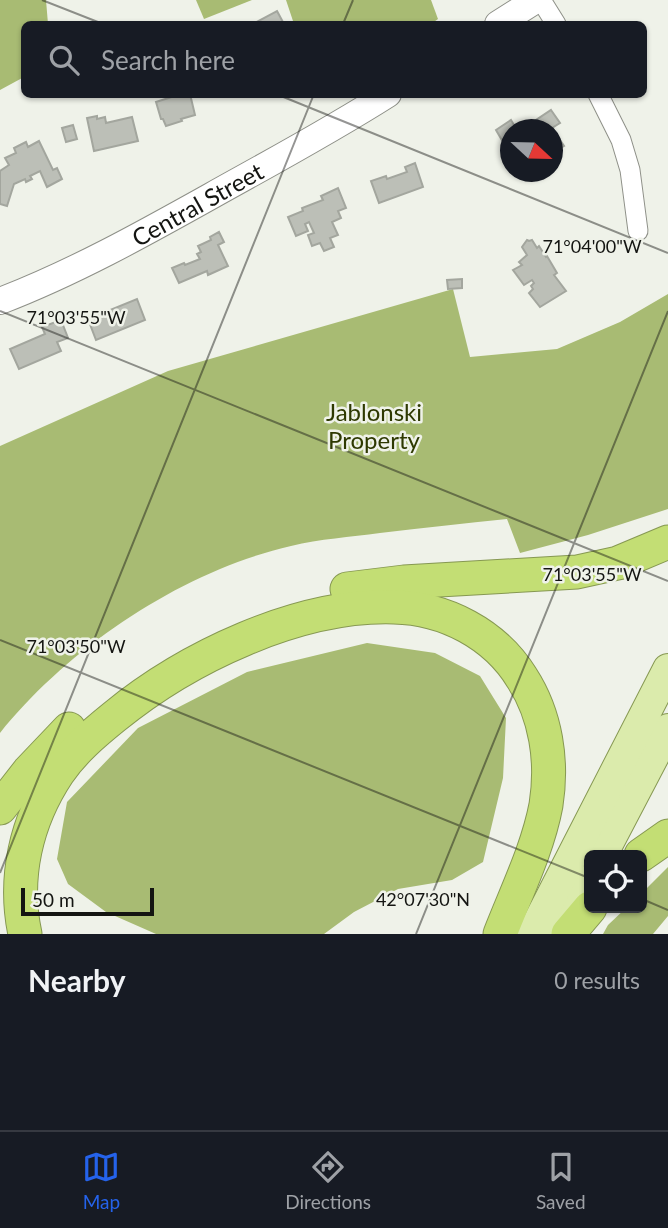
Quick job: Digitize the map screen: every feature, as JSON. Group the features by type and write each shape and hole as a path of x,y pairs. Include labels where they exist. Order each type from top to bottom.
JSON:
{"highway":[{"path":"0,808 55,743 108,695 167,655 258,612 306,597 404,582 587,570 618,563 668,542"},
{"path":"25,934 21,914 22,865 33,823 60,771 89,737 132,702 218,650 299,621 352,610 395,607 437,614 458,621 494,643 518,671 531,691 540,713 548,758 546,804 538,834 500,934"},
{"path":"647,851 668,836"},
{"path":"568,934 586,913"}],"main road":[{"path":"532,934 668,669"},
{"path":"605,850 668,729"},
{"path":"561,934 584,890"}],"street":[{"path":"503,21 539,0 554,21"},
{"name":"Central Street","path":"0,301 137,236 315,138 381,98"},
{"path":"600,98 621,140 630,170 638,231"}],"green space":[{"path":"0,0 46,0 48,21 21,21 21,79 0,90"},
{"path":"196,0 252,0 204,19"},
{"path":"286,0 431,0 438,19 435,21 293,21"},
{"name":"Jablonski Property","path":"453,289 470,357 557,349 620,322 668,294 668,509 588,535 520,553 507,519 324,540 250,558 169,593 130,617 59,671 0,733 0,446 168,371"},
{"path":"367,643 435,653 480,676 506,718 503,778 483,862 452,880 398,889 354,912 324,934 156,934 106,912 68,884 57,859 67,802 138,728 247,672"},
{"path":"668,867 668,916 653,934 603,934 621,913 647,913 647,888"}],"building":[{"path":"277,11 282,21 259,21"},
{"path":"168,98 191,98 195,115 166,126 156,102"},
{"path":"551,110 557,119 538,119"},
{"path":"97,116 97,119 105,117 106,123 132,117 138,141 94,151 87,118"},
{"path":"73,125 77,139 66,142 62,128"},
{"path":"39,141 53,170 57,168 62,179 47,187 40,171 30,176 32,179 26,182 25,179 14,184 7,206 0,204 0,171 9,165 5,158 16,153 14,148 26,142 28,147"},
{"path":"415,163 423,187 379,203 371,181 407,172 405,167"},
{"path":"338,188 346,208 338,211 341,218 332,222 338,235 330,238 334,247 324,251 320,243 312,246 308,235 314,233 309,222 305,224 308,231 296,236 288,217 323,200 321,196"},
{"path":"219,232 224,242 218,245 228,266 208,275 207,271 179,283 172,268 200,259 197,254 201,252 198,246 211,240 210,237"},
{"path":"527,240 532,240 547,256 557,273 554,275 566,291 540,307 529,293 533,289 532,280 524,285 513,270 522,265 519,262 527,255 522,247"},
{"path":"462,279 462,288 448,289 447,280"},
{"path":"137,299 145,320 96,340 88,319"},
{"path":"61,320 68,338 57,342 61,351 19,369 10,349 45,334 42,327"}]}
